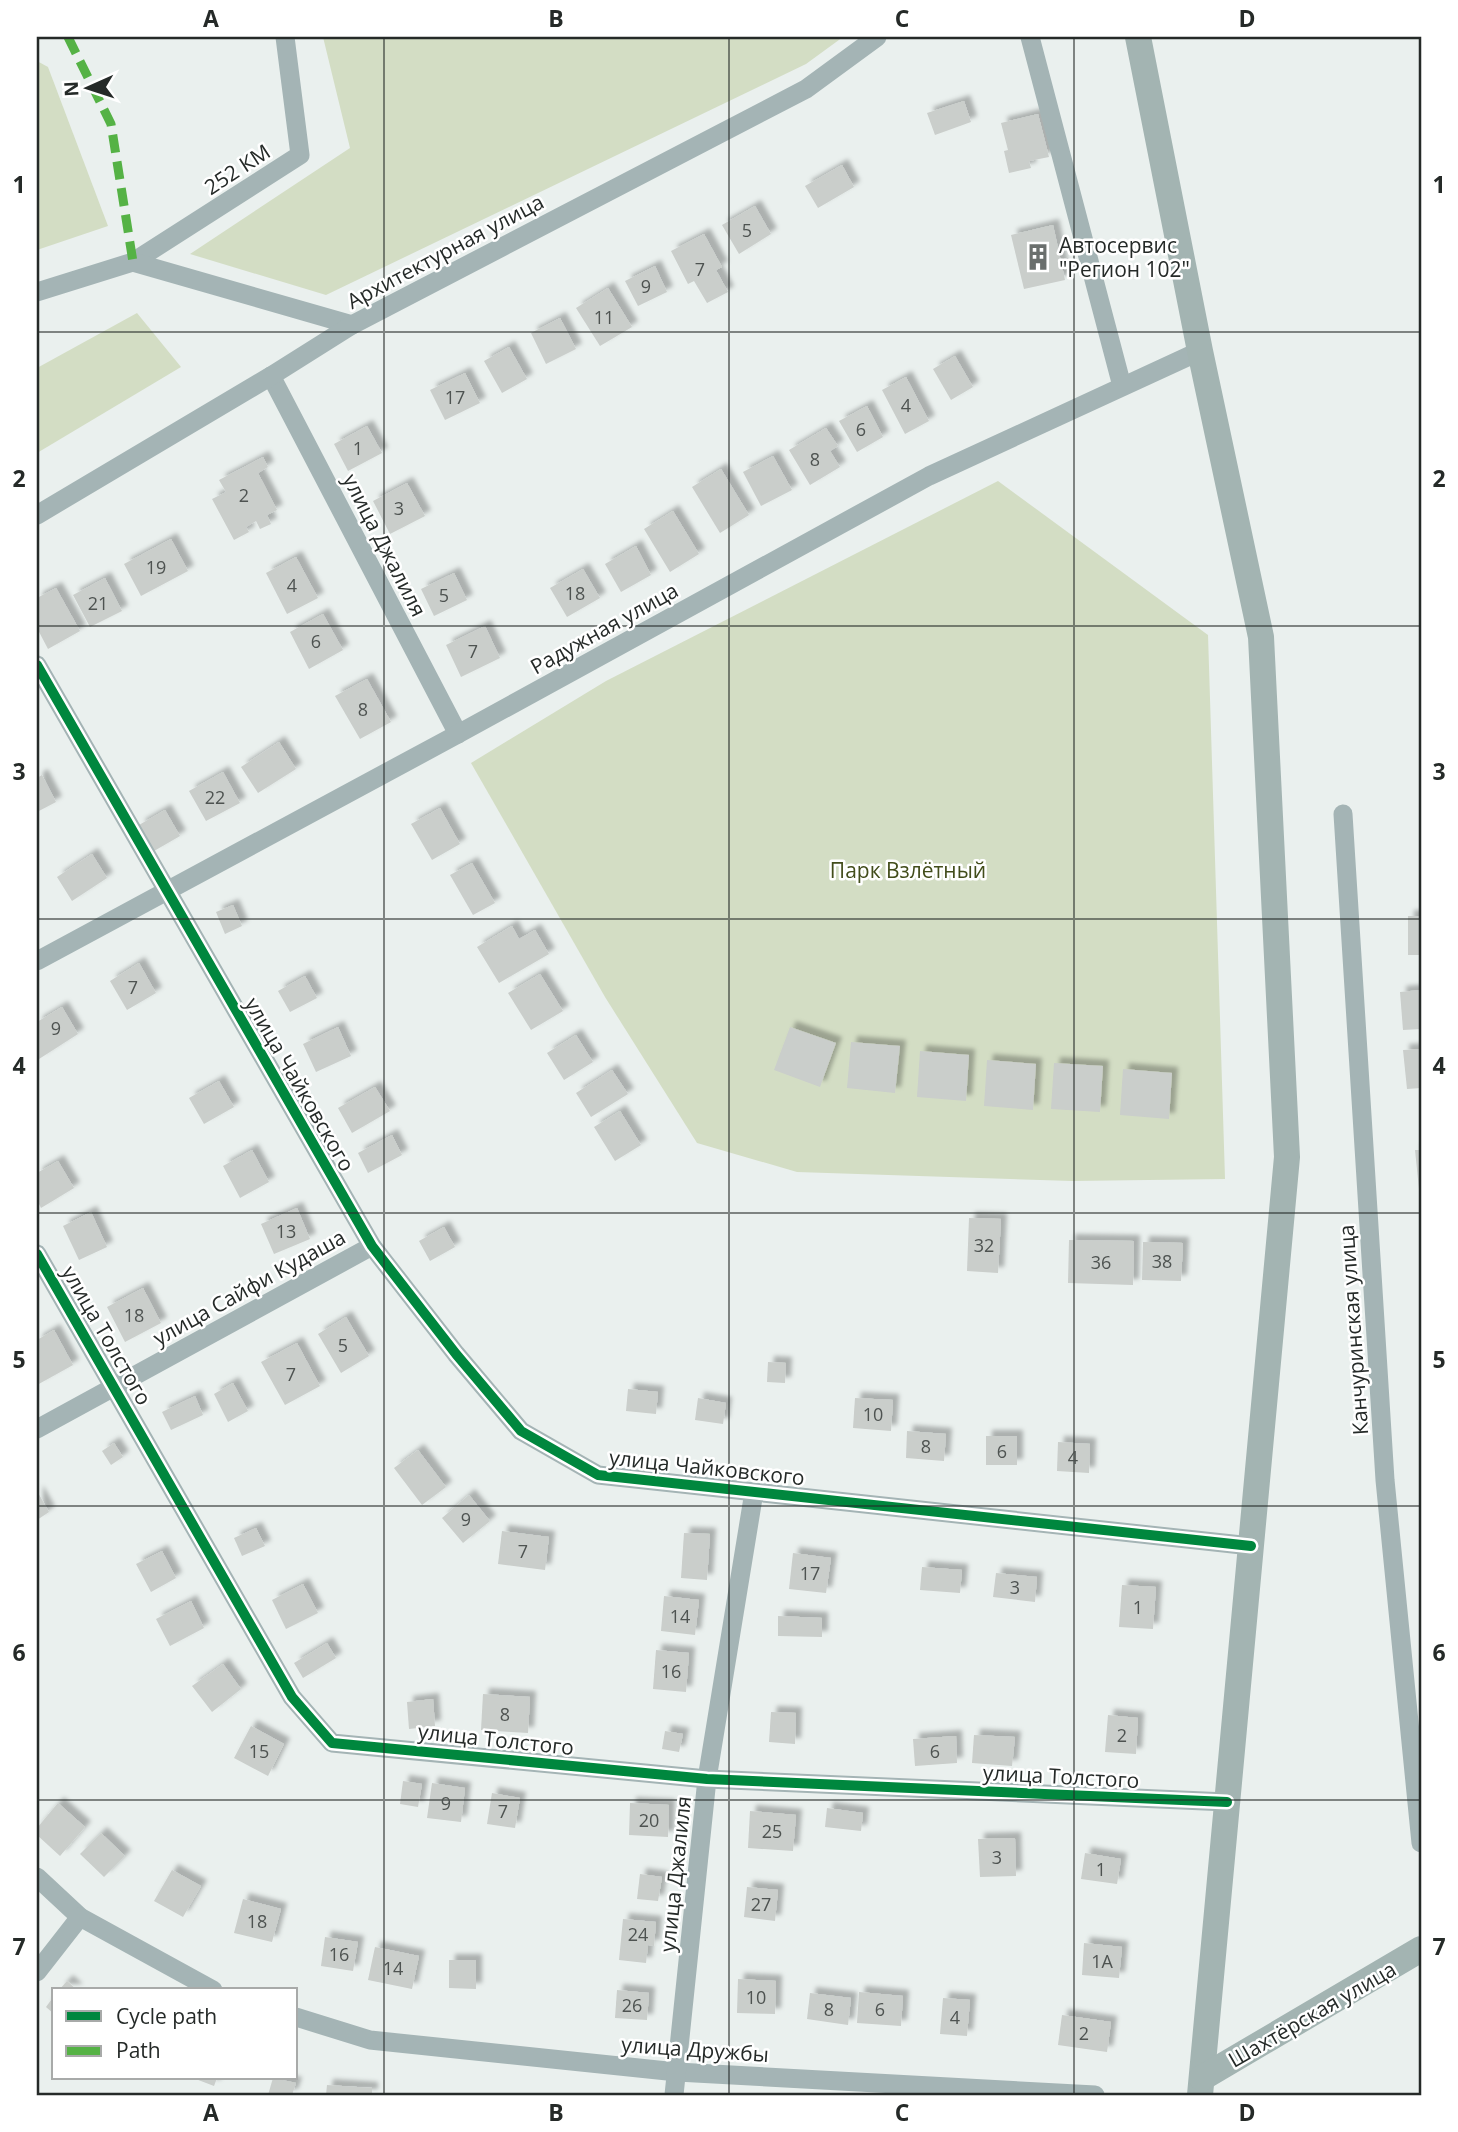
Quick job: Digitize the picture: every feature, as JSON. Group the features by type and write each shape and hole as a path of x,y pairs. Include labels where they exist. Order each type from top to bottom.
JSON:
{"main road":[{"path":"1138,37 1200,351 1261,637 1287,1157 1201,2087"},
{"name":"Шахтёрская улица","path":"1201,2087 1421,1949"}],"street":[{"name":"252 КМ","path":"133,262 300,155 285,37"},
{"name":"Архитектурная улица","path":"37,514 352,325 806,89 877,37"},
{"path":"1030,37 1122,386"},
{"path":"37,292 133,262 352,325"},
{"name":"Радужная улица","path":"37,961 929,476 1200,351"},
{"name":"улица Джалиля","path":"271,376 458,734"},
{"name":"улица Чайковского","path":"37,665 372,1246 456,1354 521,1431 598,1475 1251,1546"},
{"name":"Канчуринская улица","path":"1343,814 1385,1480 1421,1843"},
{"name":"улица Сайфи Кудаша","path":"37,1429 372,1246"},
{"name":"улица Толстого","path":"37,1254 292,1697 332,1743 707,1779 1227,1802"},
{"name":"улица Джалиля","path":"674,2095 707,1779 754,1492"},
{"path":"37,1877 80,1917 209,1988"},
{"path":"37,1972 80,1917"},
{"name":"улица Дружбы","path":"298,2018 370,2040 677,2072 1095,2095"}],"green space":[{"path":"323,37 843,37 806,64 326,295 190,254 350,148"},
{"path":"37,61 48,67 108,226 37,250"},
{"path":"137,313 181,367 37,453 37,368"},
{"name":"Парк Взлётный","path":"998,481 1208,635 1225,1179 1072,1181 797,1172 697,1143 605,997 471,763 606,681"}],"building":[{"path":"964,101 971,122 935,135 927,113"},
{"path":"1038,114 1049,157 1029,161 1031,168 1009,173 1004,151 1008,150 1001,123"},
{"path":"842,165 854,187 818,208 805,186"},
{"path":"755,206 771,234 739,254 722,225"},
{"name":"Автосервис \"Регион 102\"","path":"1053,225 1065,280 1024,289 1011,235"},
{"path":"704,234 722,267 716,270 728,292 707,303 694,281 688,284 671,251"},
{"path":"655,266 667,292 638,306 625,281"},
{"path":"608,288 632,327 600,346 576,308"},
{"path":"560,318 576,349 546,364 531,333"},
{"path":"509,347 527,379 502,393 484,361"},
{"path":"955,356 973,387 951,400 933,369"},
{"path":"465,373 480,403 445,420 430,390"},
{"path":"906,377 929,421 905,434 882,390"},
{"path":"867,406 883,437 857,452 839,421"},
{"path":"367,426 382,453 348,471 334,444"},
{"path":"826,428 838,446 830,451 840,467 810,485 789,450"},
{"path":"773,456 792,490 761,506 743,472"},
{"path":"263,457 268,467 258,473 277,510 267,515 271,524 260,529 256,521 246,527 249,532 234,540 212,499 226,492 219,480"},
{"path":"721,469 749,515 720,533 692,487"},
{"path":"407,483 425,516 390,534 373,501"},
{"path":"673,511 699,554 670,572 644,529"},
{"path":"171,539 188,571 141,596 124,564"},
{"path":"636,546 651,575 621,592 605,564"},
{"path":"296,557 318,598 287,614 266,573"},
{"path":"583,569 600,598 567,617 550,588"},
{"path":"454,573 467,600 434,616 421,589"},
{"path":"105,578 122,611 90,627 73,595"},
{"path":"56,588 80,631 48,649 37,628 37,598"},
{"path":"323,614 343,650 309,669 290,632"},
{"path":"485,626 500,658 461,677 446,645"},
{"path":"367,679 391,722 360,739 335,696"},
{"path":"279,742 296,769 258,793 241,767"},
{"path":"223,772 240,803 206,821 189,791"},
{"path":"42,775 56,802 37,812 37,778"},
{"path":"440,808 460,844 432,860 411,824"},
{"path":"165,810 180,836 154,851 139,825"},
{"path":"92,854 107,878 72,901 57,877"},
{"path":"472,863 495,903 473,915 450,875"},
{"path":"233,905 242,926 225,934 216,912"},
{"path":"1408,916 1421,916 1421,955 1408,955"},
{"path":"512,926 519,939 535,930 549,954 499,983 477,947"},
{"path":"139,963 156,993 127,1010 110,981"},
{"path":"540,974 563,1011 531,1030 508,993"},
{"path":"305,976 317,998 290,1012 278,991"},
{"path":"1421,990 1421,1029 1403,1030 1400,992"},
{"path":"62,1007 78,1034 39,1059 37,1022"},
{"path":"338,1027 351,1056 316,1072 303,1044"},
{"path":"790,1027 836,1043 820,1087 774,1070"},
{"path":"576,1035 593,1062 564,1080 547,1053"},
{"path":"851,1042 900,1046 895,1093 847,1088"},
{"path":"1421,1049 1421,1088 1407,1089 1403,1050"},
{"path":"920,1051 969,1055 966,1101 917,1097"},
{"path":"987,1060 1036,1064 1033,1110 984,1106"},
{"path":"1054,1063 1103,1066 1100,1112 1051,1109"},
{"path":"1123,1069 1172,1073 1169,1119 1120,1115"},
{"path":"612,1070 628,1094 591,1117 576,1093"},
{"path":"219,1081 234,1107 204,1124 189,1098"},
{"path":"375,1087 390,1111 352,1133 338,1108"},
{"path":"620,1111 641,1145 615,1161 594,1127"},
{"path":"392,1135 402,1155 368,1173 358,1153"},
{"path":"252,1150 269,1182 240,1198 223,1166"},
{"path":"1415,1150 1421,1150 1421,1189 1419,1189"},
{"path":"58,1161 74,1188 41,1208 37,1200 37,1173"},
{"path":"297,1208 310,1239 274,1254 261,1224"},
{"path":"91,1212 107,1247 79,1260 63,1226"},
{"path":"969,1218 1001,1219 998,1273 967,1271"},
{"path":"444,1227 455,1247 430,1261 419,1241"},
{"path":"1069,1240 1134,1241 1133,1285 1068,1283"},
{"path":"1143,1242 1183,1243 1181,1281 1142,1280"},
{"path":"143,1288 161,1323 125,1342 107,1307"},
{"path":"346,1317 369,1356 341,1373 318,1334"},
{"path":"54,1330 73,1365 37,1385 37,1340"},
{"path":"297,1343 320,1386 285,1405 261,1362"},
{"path":"768,1362 786,1363 785,1383 767,1382"},
{"path":"233,1383 248,1411 228,1422 214,1394"},
{"path":"628,1389 658,1392 656,1414 626,1411"},
{"path":"195,1396 203,1415 171,1430 162,1412"},
{"path":"698,1398 726,1403 723,1424 695,1420"},
{"path":"855,1398 893,1400 891,1431 853,1428"},
{"path":"907,1431 946,1434 944,1461 906,1458"},
{"path":"986,1436 1017,1436 1017,1465 986,1465"},
{"path":"1058,1442 1090,1444 1089,1473 1057,1471"},
{"path":"114,1443 123,1457 111,1465 102,1451"},
{"path":"418,1450 446,1487 422,1505 394,1468"},
{"path":"37,1491 49,1512 37,1520"},
{"path":"469,1495 490,1521 463,1543 442,1518"},
{"path":"256,1528 265,1546 242,1556 234,1538"},
{"path":"502,1531 549,1537 545,1570 498,1564"},
{"path":"684,1533 710,1534 707,1580 681,1578"},
{"path":"162,1551 176,1578 151,1592 136,1564"},
{"path":"793,1553 831,1558 826,1593 789,1589"},
{"path":"922,1567 962,1570 960,1593 920,1590"},
{"path":"996,1573 1037,1577 1035,1602 993,1597"},
{"path":"303,1584 318,1613 286,1629 272,1600"},
{"path":"1122,1585 1156,1587 1153,1629 1119,1627"},
{"path":"664,1596 699,1600 695,1635 661,1631"},
{"path":"191,1601 204,1628 170,1646 156,1619"},
{"path":"778,1616 822,1618 822,1637 778,1636"},
{"path":"327,1643 336,1658 303,1678 294,1663"},
{"path":"656,1650 689,1653 686,1692 653,1689"},
{"path":"223,1664 241,1689 212,1712 192,1686"},
{"path":"483,1694 530,1697 528,1733 481,1730"},
{"path":"433,1699 435,1726 409,1729 407,1702"},
{"path":"771,1712 796,1713 795,1744 769,1742"},
{"path":"1108,1715 1138,1718 1136,1754 1105,1752"},
{"path":"251,1726 284,1744 268,1776 234,1758"},
{"path":"665,1731 683,1734 679,1752 662,1749"},
{"path":"974,1735 1015,1737 1012,1766 972,1763"},
{"path":"956,1736 957,1763 915,1766 913,1739"},
{"path":"403,1781 422,1784 418,1807 400,1804"},
{"path":"432,1783 465,1788 461,1822 427,1818"},
{"path":"492,1793 520,1798 515,1828 487,1824"},
{"path":"58,1803 85,1827 60,1856 37,1835 37,1828"},
{"path":"630,1803 669,1805 668,1837 629,1835"},
{"path":"827,1808 863,1813 861,1831 825,1827"},
{"path":"750,1811 796,1815 793,1851 748,1848"},
{"path":"101,1833 125,1856 104,1877 80,1854"},
{"path":"1015,1838 1016,1876 980,1877 978,1839"},
{"path":"1085,1853 1121,1859 1117,1884 1081,1879"},
{"path":"172,1870 201,1886 183,1917 154,1901"},
{"path":"640,1874 662,1877 658,1901 637,1899"},
{"path":"747,1887 778,1890 775,1921 744,1917"},
{"path":"243,1899 281,1909 272,1942 234,1933"},
{"path":"623,1919 656,1922 654,1946 648,1945 646,1963 619,1960"},
{"path":"325,1937 358,1942 353,1971 321,1966"},
{"path":"1084,1943 1122,1947 1119,1978 1082,1975"},
{"path":"375,1947 419,1956 412,1989 368,1980"},
{"path":"449,1960 476,1960 476,1989 449,1988"},
{"path":"738,1979 776,1981 775,2014 737,2013"},
{"path":"67,1981 75,1988 61,1988"},
{"path":"617,1990 649,1993 647,2020 615,2018"},
{"path":"859,1992 903,1996 901,2026 857,2023"},
{"path":"810,1993 851,1998 848,2025 807,2019"},
{"path":"943,1998 970,2000 967,2036 940,2034"},
{"path":"52,1999 52,2012 46,2007"},
{"path":"1062,2015 1111,2022 1107,2052 1058,2045"},
{"path":"198,2080 216,2080 214,2086"},
{"path":"272,2080 296,2083 292,2095 268,2095"},
{"path":"327,2085 372,2088 372,2095 326,2095"}],"marked path":[{"path":"68,37 111,124 133,262"}],"cycle path":[{"path":"37,665 372,1246 456,1354 521,1431 598,1475 1251,1546"},
{"path":"37,1254 292,1697 332,1743 707,1779 1227,1802"}],"place":[{"name":"Автосервис \"Регион 102\"","path":"1038,257"}]}
